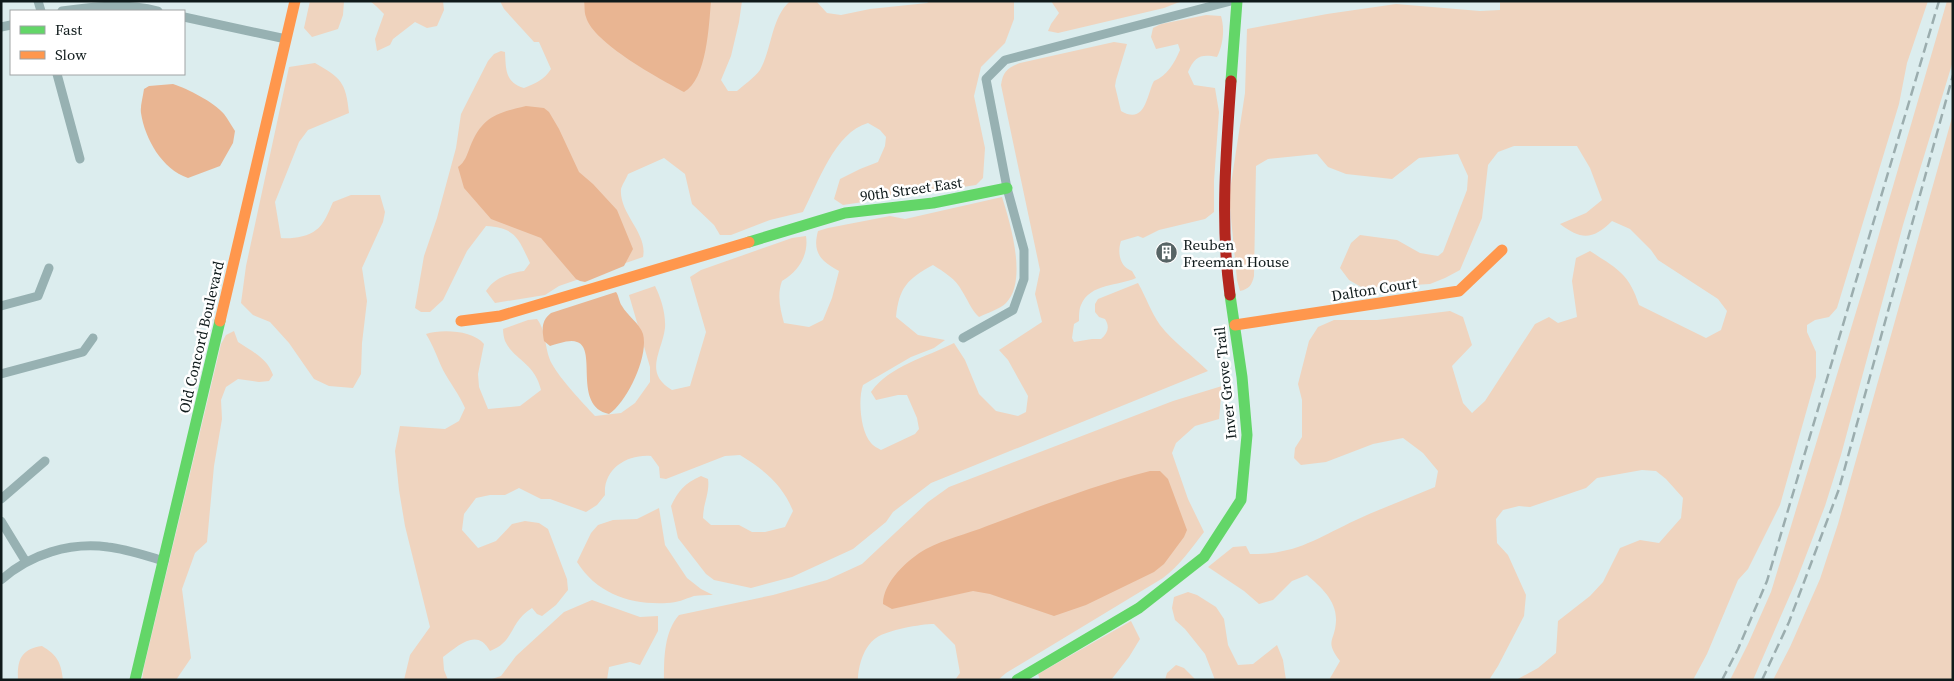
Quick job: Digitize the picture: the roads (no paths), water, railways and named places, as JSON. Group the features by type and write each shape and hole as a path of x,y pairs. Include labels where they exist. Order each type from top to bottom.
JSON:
{"street":[{"name":"Old Concord Boulevard","path":"135,680 295,1"},
{"path":"964,338 1014,310 1024,279 1024,250 1007,188 986,79 1005,60 1231,1"},
{"name":"Inver Grove Trail","path":"1016,680 1139,608 1204,557 1241,500 1247,436 1242,377 1226,266 1224,219 1224,181 1237,1"},
{"path":"69,10 103,5 141,7 154,10"},
{"path":"185,17 286,39"},
{"path":"57,75 80,159"},
{"name":"90th Street East","path":"461,321 500,316 845,213 934,203 1007,188"},
{"name":"Dalton Court","path":"1235,325 1459,291 1502,250"},
{"path":"1,306 38,296 49,268"},
{"path":"1,374 83,352 93,338"},
{"path":"1,499 45,461"},
{"path":"1,520 26,562"},
{"path":"1,580 26,562 51,552 79,546 123,550 164,561"}],"railway":[{"path":"1722,680 1738,649 1767,581 1939,1"},
{"path":"1762,680 1789,622 1839,489 1953,75"}],"place":[{"name":"Reuben Freeman House","path":"1167,253"}]}
